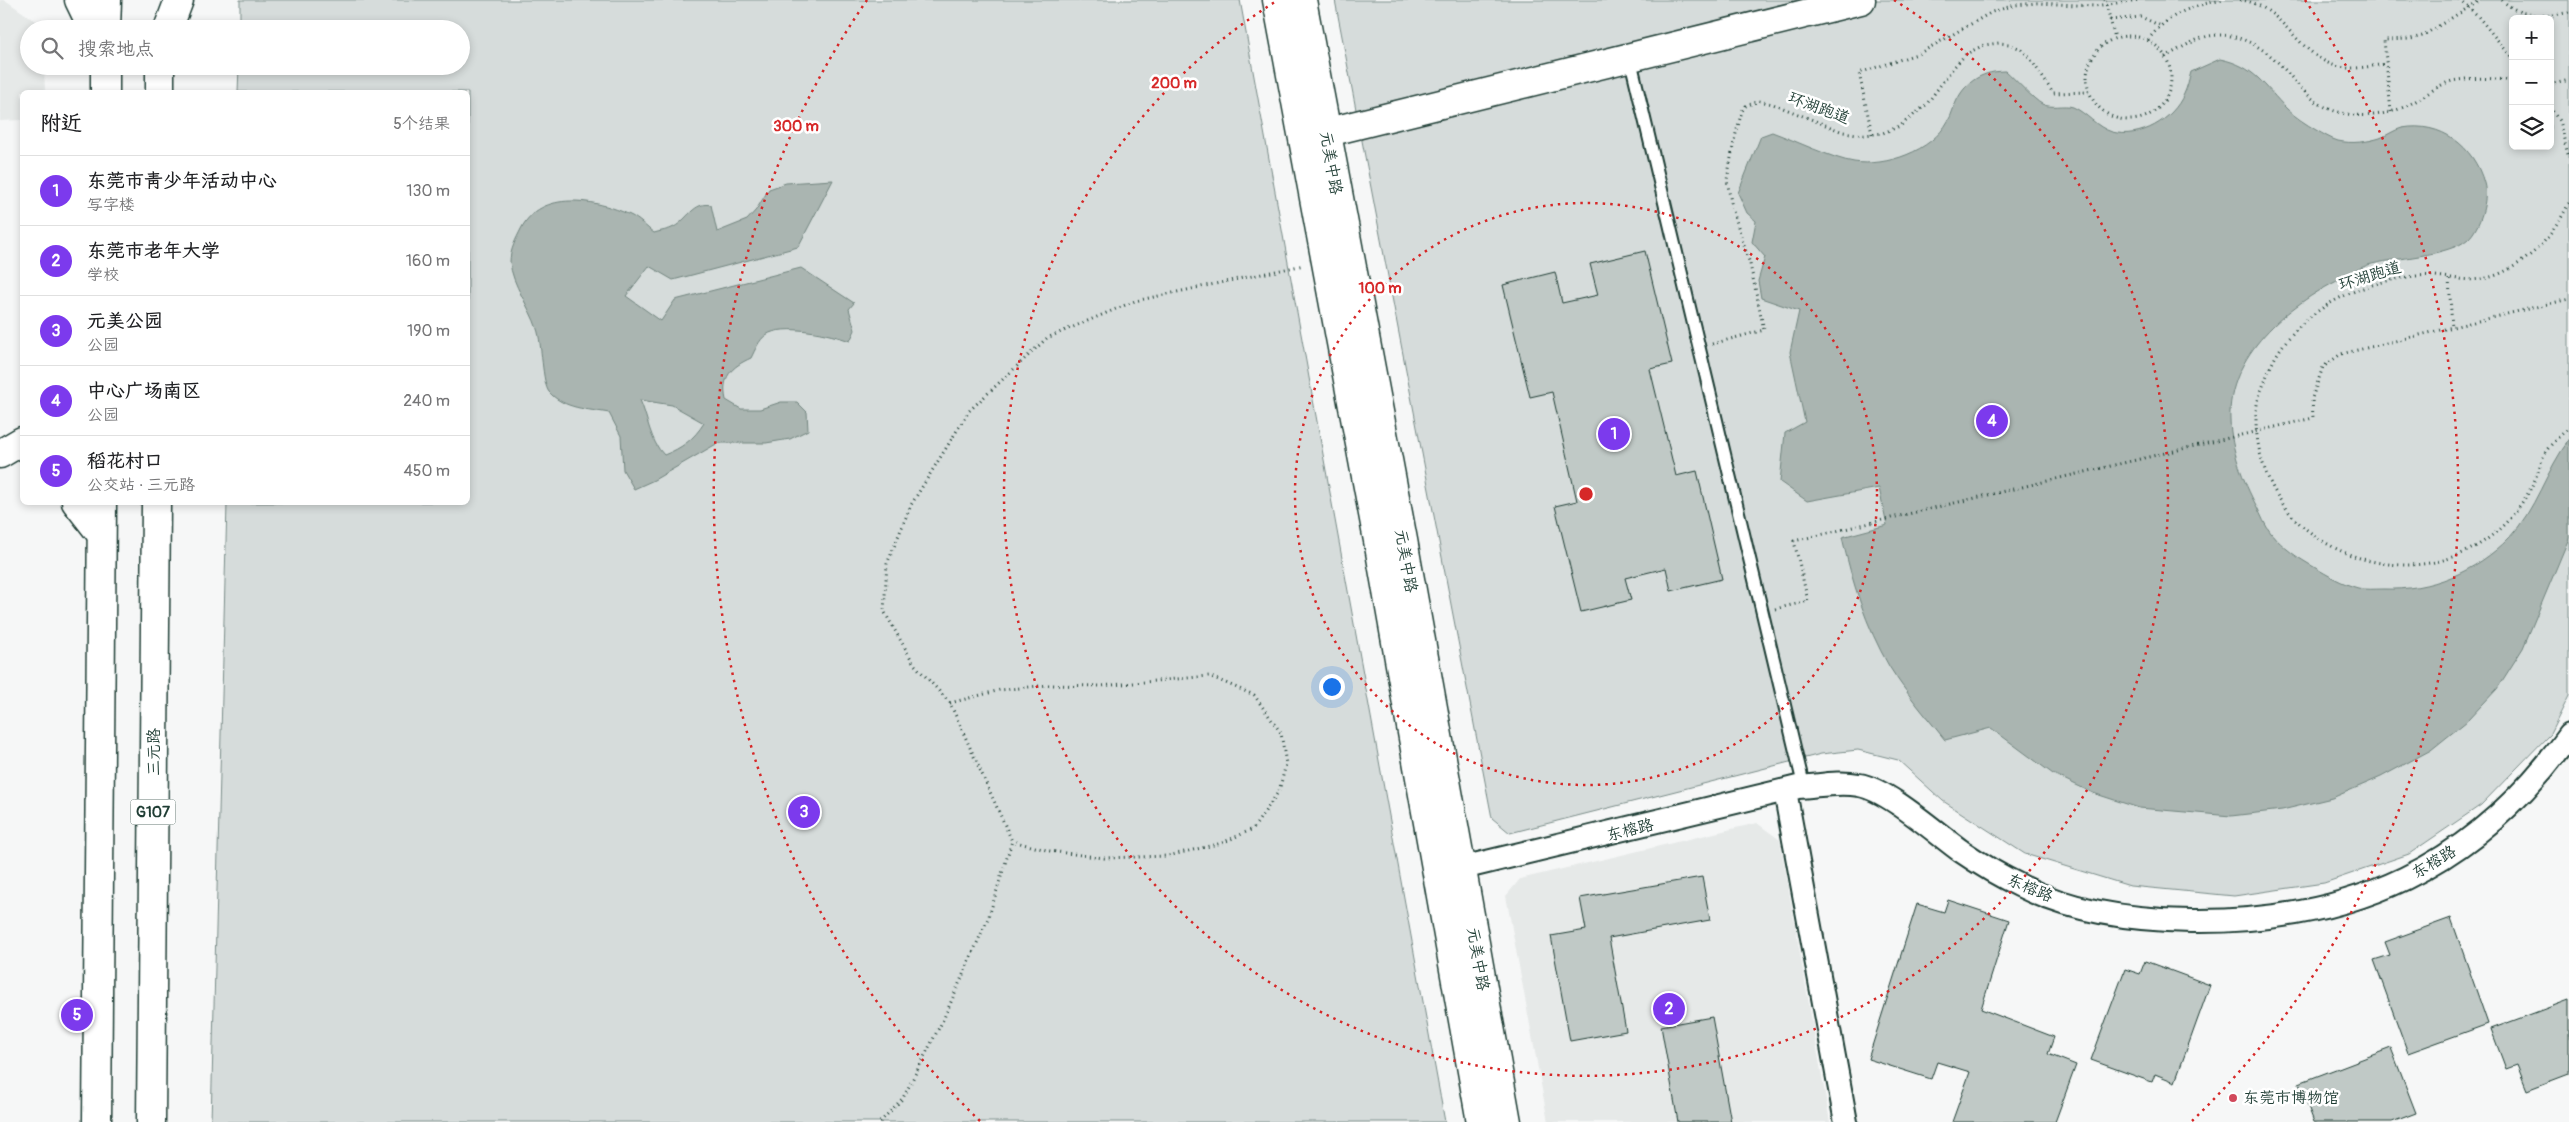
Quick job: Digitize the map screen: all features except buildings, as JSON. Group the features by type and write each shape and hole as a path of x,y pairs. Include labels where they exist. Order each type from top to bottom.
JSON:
{"main road":[{"path":"79,0 88,20"},
{"path":"107,20 108,0"},
{"path":"160,0 160,20"},
{"path":"171,20 179,0"},
{"name":"元美中路","path":"1277,0 1313,135 1462,868 1507,1122"},
{"name":"元美中路","path":"1302,0 1324,261 1379,546 1481,1122"},
{"path":"1313,135 1861,0"},
{"path":"105,75 105,90"},
{"path":"160,75 160,90"},
{"path":"0,454 20,442"},
{"path":"0,460 20,458"},
{"path":"78,505 102,534"},
{"path":"97,1122 102,505"},
{"name":"三元路","path":"151,1122 156,505"}],"street":[{"name":"东榕路","path":"1462,868 1794,789 1833,783 1861,785 1888,798 1993,871 2023,887 2072,905 2118,915 2162,920 2253,919 2306,912 2353,900 2399,882 2443,859 2489,825 2522,794 2569,735"},
{"path":"1794,789 1846,1122"}],"lane":[{"path":"1630,58 1762,612 1794,789"}],"path":[{"path":"2105,0 2115,38"},
{"path":"1872,134 1859,72 1920,52 1992,12 2016,5 2106,5 2139,0"},
{"path":"2148,40 2158,26 2171,16 2190,8 2224,0"},
{"path":"2240,0 2263,8 2312,54 2324,61 2348,68 2386,64"},
{"path":"2460,0 2469,7 2509,54"},
{"path":"2391,112 2384,40 2411,39 2422,36 2481,0"},
{"path":"2502,0 2522,13 2543,17 2569,12"},
{"path":"2110,20 2141,17 2158,26"},
{"path":"2132,36 2148,40 2158,47 2165,57 2170,69 2170,88 2162,105 2152,114 2134,120 2115,118 2104,112 2095,103 2089,92 2086,79 2088,66 2094,54 2103,44 2115,38 2132,36"},
{"path":"2165,57 2201,38 2236,37 2270,54 2315,103 2327,109 2364,116 2391,112 2407,107 2431,91 2452,82 2498,79 2509,80"},
{"name":"环湖跑道","path":"1699,347 1764,330 1746,245 1732,208 1727,180 1729,160 1742,111 1746,106 1759,100 1843,132 1864,135 1872,134 1900,126 1914,116 1926,105 1953,68 1966,54 1984,45 2009,44 2020,49 2030,58 2053,93 2089,92"},
{"path":"2554,83 2569,80"},
{"path":"2554,113 2559,121 2569,158"},
{"name":"环湖跑道","path":"2569,204 2559,225 2544,244 2520,263 2497,275 2476,280 2419,276 2374,285 2328,304 2306,318 2278,351 2267,374 2256,413 2262,460 2270,483 2294,520 2315,537 2356,558 2381,564 2414,567 2443,562 2463,554 2482,544 2504,526 2530,490 2545,454 2569,428"},
{"path":"880,1122 903,1098 943,1020 989,916 1012,841 950,703 914,664 884,611 887,564 910,505 969,411 1047,338 1134,301 1324,261"},
{"path":"2449,279 2452,328"},
{"path":"1762,612 1808,601 1794,541 2313,418 2312,398 2323,367 2341,354 2569,299"},
{"path":"950,703 1000,690 1049,685 1101,686 1209,676 1254,695 1281,733 1286,764 1279,791 1253,828 1222,843 1168,856 1104,858 1050,851 1012,841"}],"shaded area":[{"path":"0,0 5,0 34,20 20,20 20,75 44,75 45,90 20,90 20,120 0,121"},
{"path":"240,0 1240,0 1445,1122 211,1122 227,505 470,505 470,90 238,90 239,75 470,75 470,20 240,20"},
{"path":"1335,0 2569,0 2569,696 2550,734 2481,805 2409,854 2324,883 2234,896 2130,886 2025,854 1943,801 1898,760 1858,750 1821,754 1510,833 1492,818"},
{"path":"2220,59 2232,62 2251,72 2294,115 2316,130 2338,141 2370,141 2402,128 2430,128 2442,133 2464,147 2479,170 2485,190 2480,221 2468,239 2460,245 2435,253 2368,265 2354,271 2301,303 2282,318 2264,335 2250,354 2239,374 2232,396 2231,431 2235,453 2247,487 2265,524 2276,538 2308,564 2335,579 2358,588 2401,589 2435,583 2467,570 2482,561 2509,538 2527,515 2569,440 2569,538 2523,648 2497,689 2467,721 2431,750 2381,777 2332,798 2282,810 2231,816 2139,808 2093,793 2053,774 1991,728 1945,740 1916,704 1889,666 1873,635 1855,587 1842,537 1887,525 1879,488 1807,501 1780,482 1785,433 1805,422 1790,352 1799,311 1761,298 1758,281 1765,257 1752,242 1756,221 1747,213 1738,193 1761,136 1772,132 1825,153 1854,162 1867,163 1894,159 1920,148 1941,132 1961,93 1971,82 1983,75 2006,71 2042,104 2073,107 2106,130 2134,133 2154,125 2172,112 2185,92 2191,72"},
{"path":"833,180 798,247 673,280 649,266 626,296 661,321 675,300 801,268 854,303 849,309 855,330 850,341 831,335 807,331 784,330 774,332 766,335 757,345 751,358 733,369 726,379 726,400 741,409 760,409 781,402 797,402 807,412 808,430 790,439 766,443 718,443 654,480 634,489 623,470 621,436 609,413 569,405 555,398 549,392 543,372 537,329 511,271 511,253 519,233 530,216 542,208 555,203 570,201 586,202 616,209 633,217 654,233 667,230 679,224 695,208 711,205 717,232 747,220 756,210 769,189 786,183","holes":["640,400 672,405 704,423 687,442 664,455 655,443"]},
{"path":"1757,823 1780,840 1830,1122 1548,1122 1506,896 1520,879"}],"place":[{"name":"中心广场南区","path":"1992,421"},
{"name":"东莞市青少年活动中心","path":"1614,434"},
{"name":"元美公园","path":"804,812"},
{"name":"东莞市老年大学","path":"1669,1009"},
{"name":"稻花村口","path":"77,1015"},
{"name":"东莞市博物馆","path":"2233,1098"}]}
